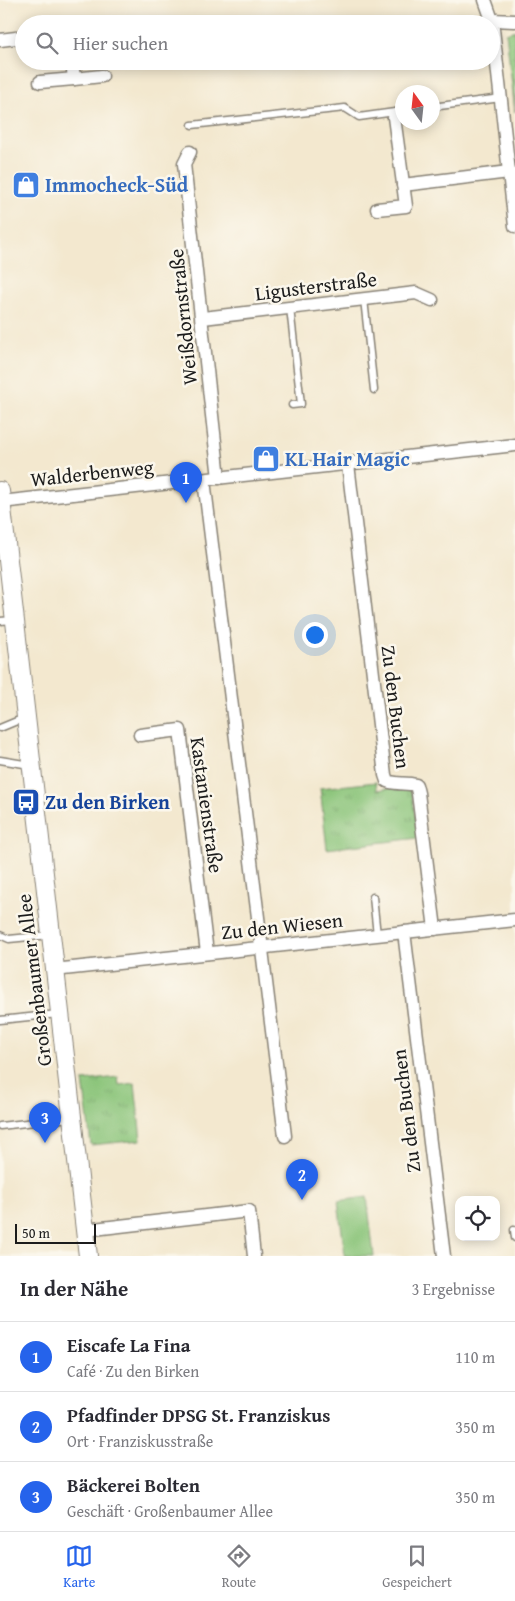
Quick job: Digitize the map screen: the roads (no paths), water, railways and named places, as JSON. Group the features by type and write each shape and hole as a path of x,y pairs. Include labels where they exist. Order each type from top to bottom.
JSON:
{"main road":[{"name":"Großenbaumer Allee","path":"1,497 7,620 26,718 88,1256"}],"street":[{"path":"485,0 490,15"},
{"path":"500,20 515,21"},
{"path":"0,40 15,38"},
{"path":"73,70 74,79"},
{"path":"498,70 515,226"},
{"path":"40,82 102,76"},
{"path":"377,210 406,206 399,130"},
{"name":"Weißdornstraße","path":"190,152 184,164 203,318 219,478"},
{"path":"403,185 509,172"},
{"name":"Ligusterstraße","path":"203,318 416,293 432,300"},
{"name":"Walderbenweg","path":"1,497 204,480 515,445"},
{"name":"Zu den Buchen","path":"348,464 385,775 387,781 393,783 408,782 416,785 434,928"},
{"path":"204,480 285,1136"},
{"name":"Kastanienstraße","path":"140,735 180,730 207,953"},
{"name":"Zu den Wiesen","path":"54,970 515,920"},
{"name":"Zu den Buchen","path":"404,932 444,1256"},
{"path":"85,1230 249,1211 254,1256"}],"lane":[{"path":"440,106 501,98"},
{"path":"192,125 345,108 359,117 395,114"},
{"path":"364,299 374,390"},
{"path":"290,308 301,404 292,405"},
{"path":"0,728 26,718"},
{"path":"0,760 31,765"},
{"path":"373,897 377,935"},
{"path":"0,935 8,939 50,935"},
{"path":"0,1020 59,1014"},
{"path":"0,1126 71,1118"},
{"path":"514,1230 515,1238"}],"place":[{"name":"Immocheck-Süd","path":"26,185"},
{"name":"KL Hair Magic","path":"266,459"},
{"name":"Eiscafe La Fina","path":"186,503"},
{"name":"Zu den Birken","path":"26,802"},
{"name":"Bäckerei Bolten","path":"45,1143"},
{"name":"Pfadfinder DPSG St. Franziskus","path":"302,1200"}]}
